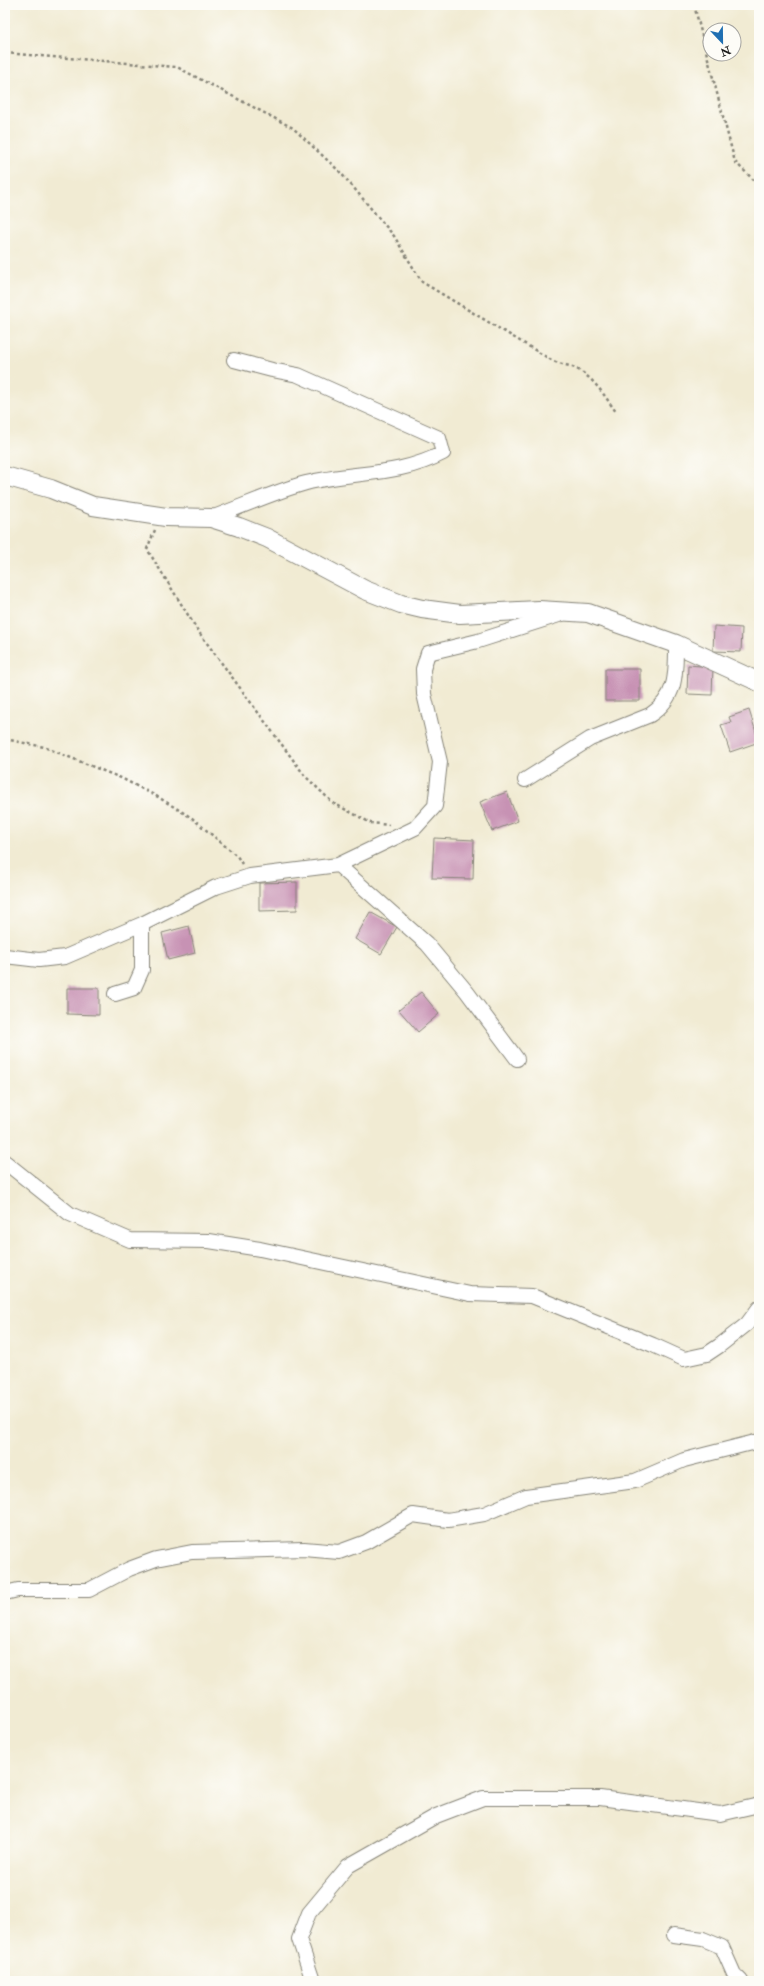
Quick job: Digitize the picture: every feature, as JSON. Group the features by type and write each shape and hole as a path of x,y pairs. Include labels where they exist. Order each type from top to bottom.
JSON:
{"street":[{"path":"211,518 306,483 405,469 425,463 443,453 439,438 305,378 234,360"},
{"path":"5,476 51,489 93,506 166,517 211,518 267,538 365,590 401,604 433,611 460,614 539,610 588,613 676,644 759,682"},
{"path":"5,956 39,960 65,958 142,924 216,888 250,876 338,865 415,828 435,806 440,762 424,694 424,669 428,653 478,641 566,612"},
{"path":"525,780 590,739 650,715 658,710 665,703 673,685 676,673 676,644"},
{"path":"338,865 427,944 467,992 517,1059"},
{"path":"115,994 134,988 142,970 142,924"},
{"path":"5,1162 70,1214 130,1240 209,1241 260,1249 470,1294 532,1296 653,1344 684,1359 707,1354 719,1346 748,1324 759,1308"},
{"path":"5,1593 18,1590 89,1590 129,1569 156,1559 192,1552 304,1549 339,1552 366,1542 413,1515 448,1520 484,1514 526,1496 635,1481 684,1460 759,1441"},
{"path":"313,1981 298,1939 309,1913 348,1866 442,1813 483,1798 600,1798 720,1814 759,1806"},
{"path":"674,1935 703,1939 722,1947 734,1974 741,1981"}],"path":[{"path":"694,5 735,162 759,185"},
{"path":"5,53 177,67 293,128 339,171 394,236 422,282 553,361 575,368 592,380 605,395 616,412"},
{"path":"166,517 154,531 147,549 198,631 305,776 333,803 371,823 415,828"},
{"path":"5,739 44,747 121,778 158,797 192,818 237,856 250,876"}],"building":[{"path":"714,626 742,628 741,652 713,651"},
{"path":"688,665 713,667 712,695 687,694"},
{"path":"605,669 640,669 640,701 605,701"},
{"path":"749,710 759,742 730,752 721,725 731,722 729,717"},
{"path":"507,792 518,821 492,831 480,802"},
{"path":"434,838 474,840 473,879 432,878"},
{"path":"297,882 297,910 259,911 259,883"},
{"path":"370,912 397,927 381,954 355,939"},
{"path":"189,926 195,953 168,960 162,933"},
{"path":"67,988 99,988 99,1015 67,1014"},
{"path":"421,992 439,1014 418,1032 399,1010"}]}
